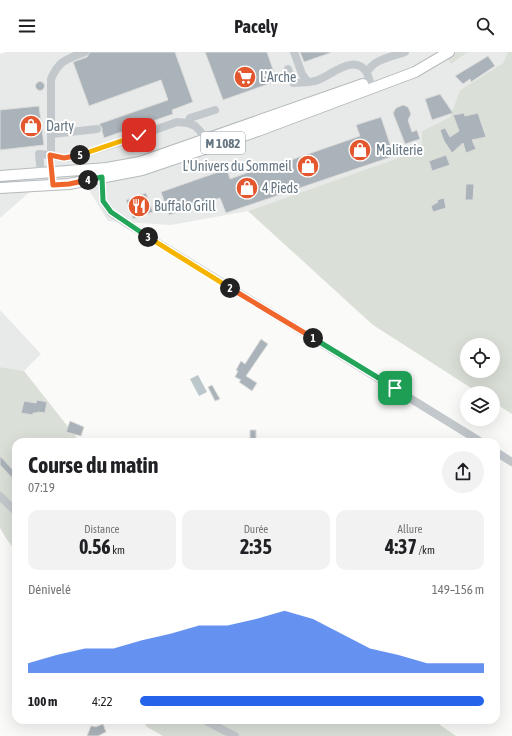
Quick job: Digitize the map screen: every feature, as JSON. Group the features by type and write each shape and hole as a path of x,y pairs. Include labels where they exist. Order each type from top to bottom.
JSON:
{"main road":[{"name":"M 1082","path":"0,188 69,184 140,162 370,81 435,60 449,52"},
{"name":"M 1082","path":"0,176 46,173 104,173 142,170 258,131 370,81"},
{"path":"46,173 48,185"}],"street":[{"path":"46,173 50,155 52,134 50,100 51,79 55,69 60,63 85,52"},
{"path":"294,52 302,74 307,81"},
{"path":"370,81 370,67 379,61 405,52"},
{"path":"288,69 293,83 307,81 313,82 345,66 354,64 359,65 364,69 370,81"},
{"path":"188,123 190,118 215,110"},
{"path":"46,173 39,154 64,158 73,157 177,122 188,123 200,131 205,139"},
{"path":"52,134 97,129"},
{"path":"104,173 103,201 116,216 475,438"},
{"path":"500,454 512,462"},
{"path":"0,496 12,508"},
{"path":"212,724 235,736"}],"shaded area":[{"path":"6,52 443,52 451,64 468,52 508,52 503,63 460,90 450,117 422,131 421,148 412,153 248,211 171,225 108,221 87,187 32,190 0,218 0,54"},
{"path":"443,52 468,52 451,64"},
{"path":"508,52 512,52 512,414 500,406 500,386 468,386 373,325 248,211 412,153 421,148 422,131 450,117 460,90 503,63"},
{"path":"0,310 41,354 24,371 0,367"},
{"path":"0,367 24,371 77,438 12,438 12,546 0,528"},
{"path":"198,375 207,392 199,396 190,379"},
{"path":"145,724 439,724 456,736 163,736 147,727"}],"building":[{"path":"90,52 175,52 193,102 172,110 173,114 104,138 102,128 99,124 168,100 161,80 89,106 73,62 87,57"},
{"name":"L'Arche","path":"205,52 267,52 277,81 223,100"},
{"path":"300,52 330,52 330,53 304,62"},
{"path":"488,56 495,66 471,82 470,79 463,84 455,76"},
{"path":"38,82 42,82 44,86 42,90 38,90 36,88 36,84"},
{"path":"440,94 453,113 432,120 425,99"},
{"path":"403,105 408,107 411,114 408,120 412,132 417,130 420,139 405,144 393,113 396,108"},
{"path":"39,106 44,145 0,150 0,110"},
{"path":"464,113 465,116 478,113 486,137 472,140 476,149 466,153 463,143 452,153 444,141 440,130 445,128 450,137 459,131 453,115"},
{"path":"381,117 394,156 226,213 220,198 213,200 211,206 201,210 200,205 169,215 161,192 227,169 230,179 252,171 253,173 360,136 356,125"},
{"path":"446,155 450,165 432,171 429,161"},
{"path":"466,184 474,184 473,200 465,200"},
{"name":"Buffalo Grill","path":"146,193 153,212 133,219 126,200"},
{"path":"444,198 446,208 433,212 431,206 438,202 437,200"},
{"path":"261,339 268,344 246,376 257,383 252,391 239,382 241,380 235,377 238,371 236,370 241,361 245,364"},
{"path":"212,385 220,399 215,401 208,387"},
{"path":"37,400 47,402 45,413 38,412 33,413 33,415 21,413 24,401 36,403"},
{"path":"70,421 84,427 81,436 66,432"},
{"path":"250,430 256,430 256,438 250,438"},
{"path":"0,456 12,469 12,478 0,465"},
{"path":"103,724 106,732 98,736 87,736 91,726 96,727"}],"place":[{"name":"L'Arche","path":"245,77"},
{"name":"Darty","path":"31,126"},
{"name":"Maliterie","path":"360,150"},
{"name":"L'Univers du Sommeil","path":"308,166"},
{"name":"4 Pieds","path":"247,188"},
{"name":"Buffalo Grill","path":"139,206"}],"route":[{"path":"139,135 73,157 64,158 50,155 53,185 69,184 102,177 103,201 111,212 126,223 254,303 395,388"}]}
